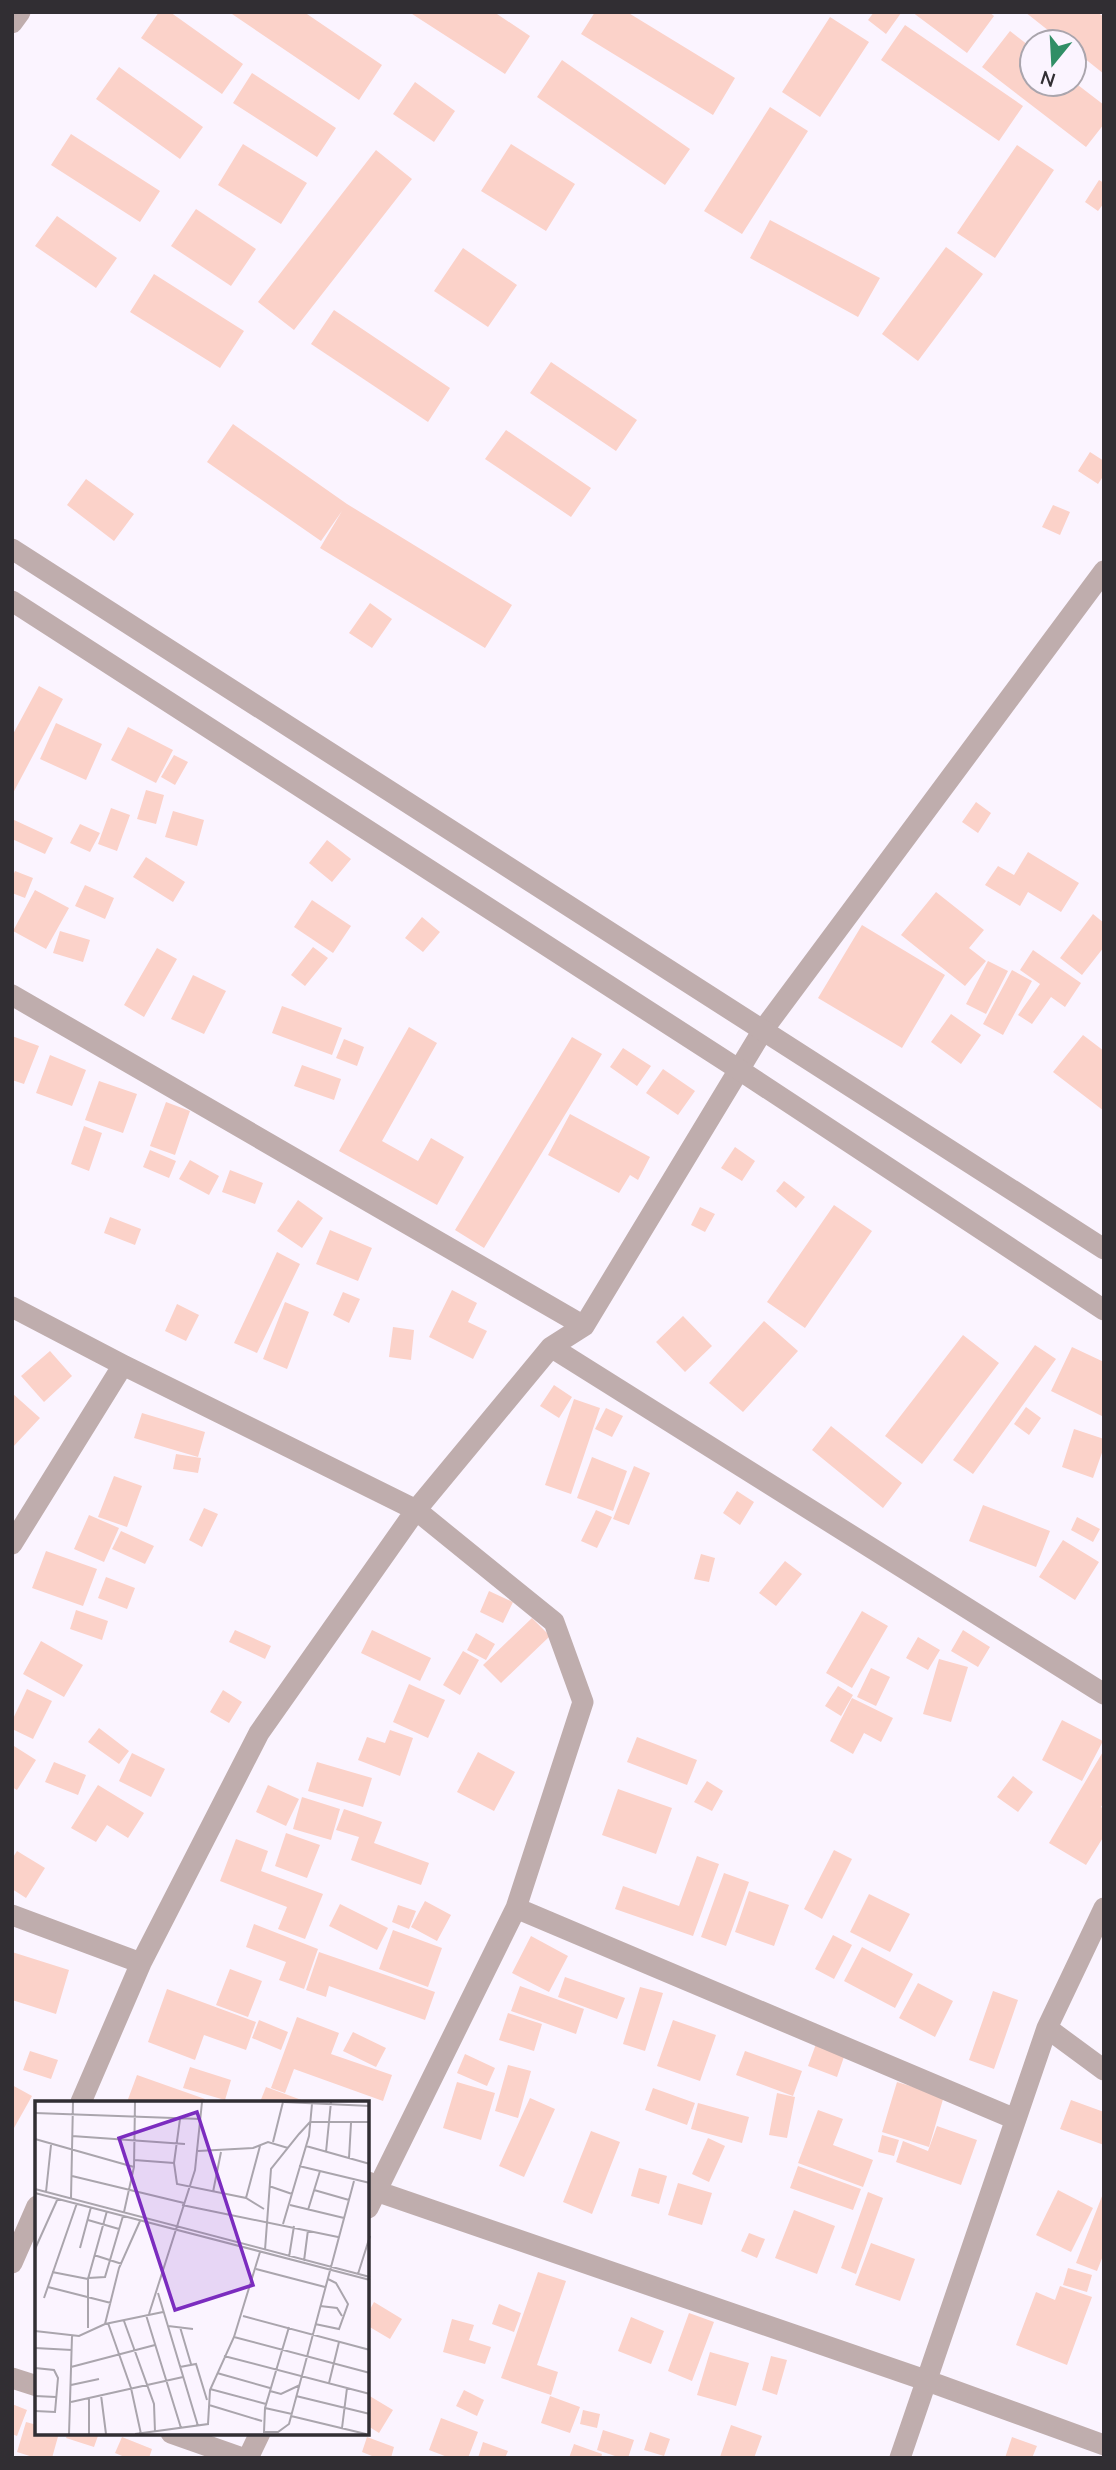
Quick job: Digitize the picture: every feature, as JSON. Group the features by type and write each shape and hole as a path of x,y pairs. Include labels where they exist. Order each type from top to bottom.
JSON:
{"street":[{"path":"12,23 20,12"},
{"path":"12,549 1104,1249"},
{"path":"81,2101 142,1963 259,1733 416,1510 551,1347 584,1326 763,1030 1104,571"},
{"path":"12,601 738,1069 1104,1310"},
{"path":"12,995 584,1326"},
{"path":"12,1307 416,1510 554,1622 583,1702 516,1908 370,2194 925,2380 1104,2445"},
{"path":"551,1347 1104,1694"},
{"path":"12,1544 123,1365"},
{"path":"516,1908 1015,2119"},
{"path":"900,2458 1047,2028 1104,1908"},
{"path":"12,1915 142,1963"},
{"path":"1047,2028 1104,2070"},
{"path":"12,2263 35,2211"},
{"path":"12,2378 35,2385"},
{"path":"177,2435 242,2458"},
{"path":"248,2458 259,2435"}],"building":[{"path":"159,12 170,12 243,64 222,94 141,38"},
{"path":"304,12 382,65 359,100 232,14"},
{"path":"409,12 494,12 530,36 505,74"},
{"path":"595,12 627,12 735,78 713,115 581,34"},
{"path":"874,12 901,13 886,34 868,20"},
{"path":"912,12 989,12 994,16 967,53"},
{"path":"1025,12 1097,12 1104,17 1104,74 1088,61 1088,28 1045,28"},
{"path":"830,17 869,42 820,117 782,92"},
{"path":"905,25 1023,106 999,141 881,60"},
{"path":"1010,31 1018,37 1018,95 982,67"},
{"path":"562,60 690,149 665,185 537,97"},
{"path":"119,67 203,127 180,159 96,99"},
{"path":"252,73 336,128 317,157 233,103"},
{"path":"415,82 455,111 434,142 393,114"},
{"path":"1088,93 1104,105 1104,124 1086,147 1022,98 1088,98"},
{"path":"770,107 808,131 742,234 704,211"},
{"path":"71,134 160,191 140,222 51,165"},
{"path":"243,144 307,183 281,224 218,185"},
{"path":"511,144 575,184 546,231 481,191"},
{"path":"1017,145 1054,170 995,258 957,233"},
{"path":"376,150 412,179 294,330 258,302"},
{"path":"1099,180 1104,183 1104,203 1098,211 1085,202"},
{"path":"196,209 256,249 231,286 171,246"},
{"path":"57,216 117,258 96,288 35,246"},
{"path":"770,220 880,278 858,317 750,258"},
{"path":"946,247 983,274 918,361 882,334"},
{"path":"463,248 517,285 488,327 434,291"},
{"path":"154,274 244,331 220,368 130,312"},
{"path":"334,310 450,388 428,422 311,344"},
{"path":"551,362 637,420 616,451 530,393"},
{"path":"233,424 347,504 512,605 485,648 320,548 342,511 321,541 207,462"},
{"path":"506,430 591,488 571,517 485,459"},
{"path":"1090,452 1104,461 1104,475 1098,484 1078,471"},
{"path":"86,479 134,514 114,541 67,505"},
{"path":"1053,505 1070,512 1060,535 1042,527"},
{"path":"370,603 392,619 372,648 349,633"},
{"path":"39,686 63,699 12,795 12,736"},
{"path":"56,723 102,744 86,780 40,759"},
{"path":"128,727 173,750 156,783 111,760"},
{"path":"174,755 188,762 175,785 161,777"},
{"path":"146,790 164,795 156,824 137,819"},
{"path":"976,802 991,813 978,833 962,822"},
{"path":"111,808 130,815 117,851 98,844"},
{"path":"173,811 204,820 197,846 165,837"},
{"path":"12,819 53,838 45,854 12,839"},
{"path":"80,824 100,833 90,852 70,843"},
{"path":"327,840 351,859 332,882 309,863"},
{"path":"1028,852 1079,883 1061,912 1028,892 1020,906 985,885 998,866 1014,875"},
{"path":"146,857 185,882 173,902 133,877"},
{"path":"15,871 33,878 25,898 12,893"},
{"path":"85,885 114,898 105,919 75,906"},
{"path":"35,890 69,908 46,949 13,931"},
{"path":"936,892 984,930 969,948 986,961 965,986 901,935"},
{"path":"312,900 351,926 333,953 294,927"},
{"path":"1093,914 1104,923 1104,947 1082,975 1060,958"},
{"path":"422,917 440,932 423,952 405,938"},
{"path":"862,925 945,975 902,1048 818,998"},
{"path":"60,931 90,940 83,962 53,953"},
{"path":"313,947 328,958 305,986 291,975"},
{"path":"157,948 177,959 144,1017 124,1005"},
{"path":"1033,950 1081,983 1065,1007 1051,997 1032,1024 1018,1015 1040,984 1020,970"},
{"path":"988,961 1008,971 986,1014 966,1004"},
{"path":"1012,970 1032,981 1003,1035 983,1024"},
{"path":"193,975 226,991 204,1034 171,1019"},
{"path":"282,1006 342,1028 332,1055 272,1033"},
{"path":"951,1014 981,1035 961,1064 931,1042"},
{"path":"409,1027 437,1043 382,1141 418,1161 431,1138 464,1157 437,1205 339,1151"},
{"path":"1083,1035 1104,1051 1104,1111 1053,1072"},
{"path":"12,1036 39,1046 24,1084 12,1080"},
{"path":"572,1037 602,1054 484,1248 455,1230"},
{"path":"344,1039 364,1047 357,1066 336,1058"},
{"path":"623,1048 651,1066 637,1086 610,1067"},
{"path":"50,1055 86,1070 72,1106 36,1093"},
{"path":"302,1065 341,1079 334,1100 294,1086"},
{"path":"663,1069 695,1091 678,1115 646,1093"},
{"path":"99,1081 137,1094 123,1133 85,1120"},
{"path":"166,1102 190,1111 175,1155 150,1146"},
{"path":"570,1114 650,1157 638,1180 630,1175 619,1193 548,1155"},
{"path":"84,1126 102,1133 89,1171 71,1164"},
{"path":"735,1147 755,1161 742,1181 721,1168"},
{"path":"150,1150 176,1161 169,1178 143,1167"},
{"path":"190,1160 219,1176 209,1195 179,1179"},
{"path":"230,1170 263,1183 255,1204 222,1192"},
{"path":"784,1181 805,1197 796,1208 776,1191"},
{"path":"298,1200 323,1218 302,1248 277,1231"},
{"path":"834,1205 872,1231 805,1328 767,1302"},
{"path":"700,1207 715,1214 705,1232 691,1225"},
{"path":"110,1217 141,1229 135,1245 104,1233"},
{"path":"330,1230 372,1248 358,1281 316,1264"},
{"path":"277,1252 300,1264 257,1353 234,1343"},
{"path":"452,1290 477,1303 468,1322 487,1331 473,1359 429,1337"},
{"path":"343,1292 360,1299 349,1323 333,1315"},
{"path":"285,1302 309,1312 287,1369 263,1359"},
{"path":"177,1304 199,1315 186,1341 165,1331"},
{"path":"683,1316 712,1346 685,1372 656,1342"},
{"path":"764,1321 798,1351 743,1412 709,1383"},
{"path":"393,1327 414,1330 411,1360 389,1357"},
{"path":"963,1335 999,1363 922,1464 885,1436"},
{"path":"1035,1345 1056,1359 973,1474 953,1460"},
{"path":"1072,1347 1104,1362 1104,1417 1051,1391"},
{"path":"50,1351 72,1376 44,1402 21,1376"},
{"path":"554,1385 572,1397 559,1418 540,1406"},
{"path":"12,1393 40,1418 12,1448"},
{"path":"574,1399 600,1408 571,1494 545,1485"},
{"path":"1026,1407 1041,1418 1029,1435 1014,1424"},
{"path":"606,1408 623,1416 612,1437 595,1429"},
{"path":"142,1413 205,1432 198,1457 134,1438"},
{"path":"831,1426 902,1483 883,1508 812,1450"},
{"path":"1074,1429 1104,1439 1104,1447 1093,1478 1062,1467"},
{"path":"176,1454 201,1458 198,1473 173,1469"},
{"path":"592,1457 627,1471 613,1511 577,1498"},
{"path":"634,1466 650,1473 629,1525 613,1519"},
{"path":"114,1476 142,1486 127,1527 98,1517"},
{"path":"737,1491 754,1502 740,1525 723,1513"},
{"path":"983,1505 1050,1531 1036,1567 969,1541"},
{"path":"204,1508 218,1514 202,1547 189,1540"},
{"path":"596,1510 612,1517 597,1548 581,1541"},
{"path":"89,1515 119,1528 104,1562 74,1549"},
{"path":"1077,1517 1100,1529 1093,1542 1071,1530"},
{"path":"121,1531 154,1546 145,1564 112,1549"},
{"path":"1063,1540 1099,1562 1075,1600 1039,1577"},
{"path":"46,1551 97,1569 83,1606 32,1588"},
{"path":"701,1554 715,1558 709,1582 694,1579"},
{"path":"785,1561 802,1574 776,1606 759,1593"},
{"path":"106,1577 135,1588 127,1609 98,1598"},
{"path":"489,1591 513,1602 503,1623 480,1612"},
{"path":"76,1610 108,1621 102,1640 70,1629"},
{"path":"862,1611 888,1626 852,1688 826,1673"},
{"path":"532,1618 550,1636 501,1683 483,1665"},
{"path":"235,1630 271,1646 265,1659 229,1642"},
{"path":"372,1630 431,1658 420,1681 361,1653"},
{"path":"963,1630 990,1647 978,1667 951,1651"},
{"path":"476,1633 495,1644 486,1660 467,1650"},
{"path":"918,1637 940,1650 928,1670 906,1658"},
{"path":"41,1641 83,1665 64,1697 23,1674"},
{"path":"463,1651 479,1660 460,1695 443,1685"},
{"path":"939,1659 968,1667 951,1722 923,1714"},
{"path":"871,1668 890,1677 876,1706 857,1697"},
{"path":"409,1684 445,1700 428,1738 393,1722"},
{"path":"838,1686 853,1695 841,1716 825,1706"},
{"path":"27,1689 52,1701 33,1739 12,1729 12,1721"},
{"path":"223,1690 242,1702 229,1723 210,1712"},
{"path":"852,1698 893,1718 881,1742 864,1733 853,1754 830,1741"},
{"path":"1062,1720 1103,1741 1082,1781 1042,1760"},
{"path":"99,1728 129,1751 119,1764 88,1742"},
{"path":"390,1730 413,1738 400,1776 358,1760 367,1737 385,1743"},
{"path":"637,1737 697,1760 687,1785 627,1762"},
{"path":"14,1746 36,1760 17,1790 12,1787"},
{"path":"1104,1750 1104,1802 1101,1807 1104,1809 1104,1836 1086,1865 1049,1843"},
{"path":"478,1752 515,1772 494,1811 457,1792"},
{"path":"132,1753 165,1769 151,1797 119,1781"},
{"path":"54,1762 86,1775 78,1795 45,1782"},
{"path":"317,1762 372,1778 363,1807 308,1791"},
{"path":"1013,1776 1033,1792 1018,1812 997,1797"},
{"path":"707,1781 723,1791 712,1811 694,1802"},
{"path":"98,1785 144,1813 128,1838 107,1825 96,1842 71,1828"},
{"path":"268,1785 299,1799 286,1826 256,1812"},
{"path":"618,1789 672,1808 656,1854 602,1835"},
{"path":"302,1797 340,1809 331,1840 293,1829"},
{"path":"344,1809 382,1822 374,1843 429,1863 421,1885 351,1860 359,1837 336,1830"},
{"path":"286,1833 320,1845 307,1878 275,1866"},
{"path":"236,1839 268,1851 261,1871 323,1894 305,1939 278,1929 287,1907 220,1881"},
{"path":"834,1850 852,1859 822,1919 804,1909"},
{"path":"17,1851 45,1868 26,1898 12,1889 12,1859"},
{"path":"697,1856 719,1864 693,1936 615,1909 623,1886 679,1906"},
{"path":"724,1873 749,1882 726,1946 701,1937"},
{"path":"749,1891 789,1905 774,1946 735,1932"},
{"path":"869,1894 910,1914 890,1952 850,1932"},
{"path":"425,1901 451,1915 437,1941 411,1927"},
{"path":"340,1904 388,1928 377,1950 329,1926"},
{"path":"398,1905 416,1911 409,1929 392,1922"},
{"path":"254,1924 318,1949 304,1989 279,1980 286,1962 246,1947"},
{"path":"393,1930 442,1948 428,1987 379,1969"},
{"path":"833,1935 852,1945 834,1979 815,1969"},
{"path":"531,1936 568,1956 549,1992 512,1973"},
{"path":"862,1947 913,1974 895,2008 844,1981"},
{"path":"12,1952 69,1970 56,2014 12,2000"},
{"path":"319,1952 435,1992 425,2020 329,1986 326,1997 306,1990"},
{"path":"230,1969 262,1981 248,2017 216,2005"},
{"path":"565,1977 625,1998 617,2019 558,1997"},
{"path":"918,1983 953,2001 935,2037 899,2018"},
{"path":"520,1986 584,2009 576,2034 511,2011"},
{"path":"640,1987 663,1993 645,2051 623,2044"},
{"path":"167,1989 256,2022 246,2050 204,2035 195,2060 148,2042"},
{"path":"993,1991 1018,2000 994,2069 969,2060"},
{"path":"508,2013 542,2024 534,2051 499,2040"},
{"path":"297,2017 339,2033 331,2054 392,2075 383,2101 294,2069 285,2093 271,2088"},
{"path":"259,2020 288,2032 281,2050 252,2038"},
{"path":"673,2020 716,2035 700,2081 657,2066"},
{"path":"353,2032 386,2048 376,2067 343,2051"},
{"path":"816,2044 845,2054 837,2077 808,2066"},
{"path":"30,2051 58,2060 51,2079 23,2070"},
{"path":"745,2051 802,2071 793,2096 736,2075"},
{"path":"465,2054 495,2068 487,2086 457,2073"},
{"path":"508,2065 531,2071 518,2118 495,2111"},
{"path":"190,2067 231,2080 225,2100 183,2088"},
{"path":"137,2075 205,2099 204,2101 127,2101"},
{"path":"457,2082 495,2093 481,2140 443,2128"},
{"path":"897,2082 944,2096 929,2147 882,2132"},
{"path":"12,2085 32,2096 14,2128 12,2127"},
{"path":"266,2087 304,2101 260,2101"},
{"path":"653,2088 695,2103 687,2125 645,2110"},
{"path":"777,2093 795,2097 787,2138 769,2135"},
{"path":"530,2098 555,2109 524,2177 499,2166"},
{"path":"1071,2100 1104,2112 1104,2145 1060,2129"},
{"path":"698,2103 749,2117 742,2143 691,2129"},
{"path":"818,2110 843,2119 833,2145 873,2160 863,2187 798,2163"},
{"path":"937,2126 977,2140 961,2185 896,2162 903,2141 928,2151"},
{"path":"591,2131 620,2142 592,2214 563,2202"},
{"path":"882,2135 899,2140 894,2156 878,2152"},
{"path":"708,2138 725,2146 709,2182 692,2174"},
{"path":"798,2166 861,2189 853,2210 790,2188"},
{"path":"639,2168 667,2176 659,2204 631,2196"},
{"path":"678,2183 712,2193 702,2225 668,2215"},
{"path":"1058,2190 1093,2208 1071,2252 1036,2235"},
{"path":"1104,2191 1104,2253 1097,2271 1076,2263"},
{"path":"868,2192 883,2198 856,2274 841,2268"},
{"path":"794,2210 835,2226 817,2274 775,2258"},
{"path":"749,2233 765,2239 757,2258 741,2251"},
{"path":"871,2243 915,2259 900,2301 855,2285"},
{"path":"1068,2268 1092,2275 1087,2292 1063,2285"},
{"path":"538,2272 566,2281 537,2365 558,2372 551,2395 501,2378"},
{"path":"1060,2286 1092,2297 1067,2365 1016,2345 1036,2292 1055,2300"},
{"path":"374,2302 402,2319 390,2339 369,2327 369,2311"},
{"path":"499,2304 521,2313 514,2332 492,2324"},
{"path":"689,2313 714,2322 692,2381 668,2371"},
{"path":"631,2317 664,2331 651,2364 618,2351"},
{"path":"452,2319 474,2325 469,2340 491,2347 485,2364 443,2352"},
{"path":"710,2352 749,2363 736,2406 697,2395"},
{"path":"771,2356 787,2360 777,2395 762,2390"},
{"path":"464,2390 484,2400 477,2416 456,2406"},
{"path":"369,2396 393,2410 379,2433 369,2427"},
{"path":"550,2396 580,2407 570,2433 541,2423"},
{"path":"12,2404 27,2410 17,2436 12,2434"},
{"path":"583,2410 600,2414 597,2428 580,2424"},
{"path":"441,2418 478,2432 468,2458 450,2458 429,2450"},
{"path":"26,2422 35,2424 35,2435 58,2435 52,2458 36,2458 17,2452"},
{"path":"731,2425 762,2436 754,2458 720,2457"},
{"path":"603,2430 634,2440 628,2458 597,2450"},
{"path":"650,2432 670,2439 664,2456 644,2450"},
{"path":"67,2435 98,2435 94,2447 66,2438"},
{"path":"122,2437 152,2449 149,2458 127,2458 115,2453"},
{"path":"367,2437 394,2447 391,2458 377,2458 362,2452"},
{"path":"1012,2437 1037,2446 1032,2458 1005,2458"},
{"path":"483,2442 508,2451 505,2458 478,2458"},
{"path":"574,2444 602,2454 601,2458 569,2458"}]}
